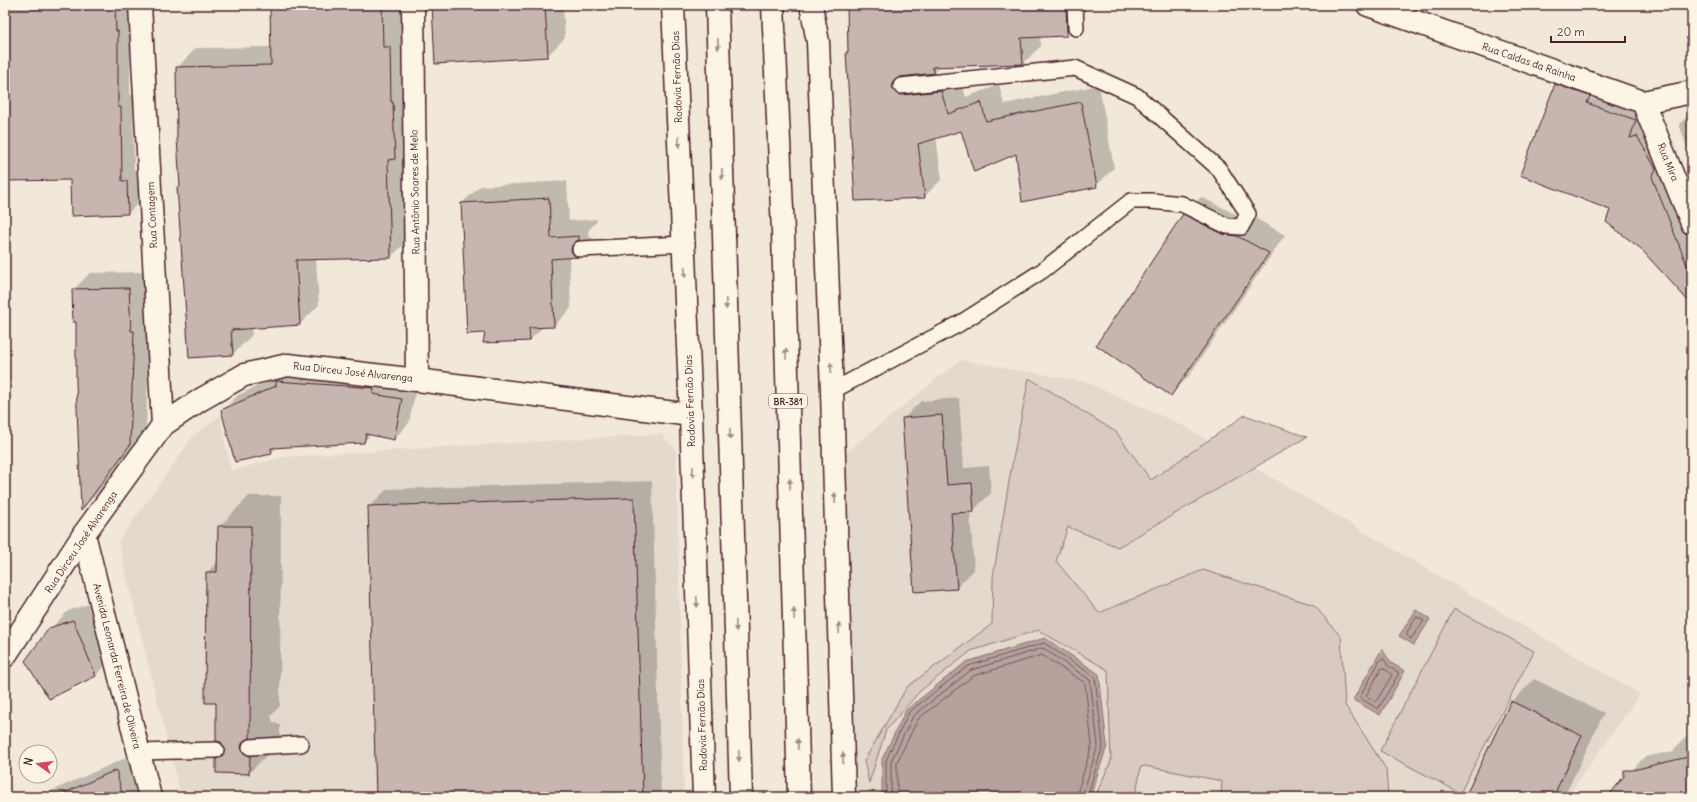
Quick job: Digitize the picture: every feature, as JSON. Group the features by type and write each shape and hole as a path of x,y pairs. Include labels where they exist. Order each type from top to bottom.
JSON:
{"main road":[{"name":"Rua Contagem","path":"140,5 163,425"},
{"name":"Rua Antônio Soares de Melo","path":"413,5 417,380"},
{"name":"Rodovia Fernão Dias","path":"673,5 691,415 704,797"},
{"path":"717,5 741,797"},
{"name":"BR-381","path":"774,5 783,240 800,797"},
{"path":"810,5 818,42 832,391 844,797"},
{"name":"Rua Caldas da Rainha","path":"1368,5 1644,102"},
{"path":"1644,102 1692,92"},
{"name":"Rua Mira","path":"1644,102 1692,222"},
{"name":"Rua Dirceu José Alvarenga","path":"5,656 84,534 163,425 200,400 244,375 288,365 691,415"},
{"name":"Avenida Leonarda Ferreira de Oliveira","path":"84,534 150,797"}],"lane":[{"path":"1074,5 1076,28"},
{"path":"832,391 959,324 1042,271 1131,201 1182,204 1227,226 1241,227 1248,214 1219,169 1137,96 1075,68 901,86"},
{"path":"580,249 684,244"},
{"path":"250,747 301,744"},
{"path":"139,752 216,750"}],"shaded area":[{"path":"960,360 1087,382 1184,426 1640,694 1567,797 853,797 844,454"},
{"path":"1029,378 1116,432 1151,480 1245,415 1307,437 1118,547 1068,527 1056,561 1099,613 1203,570 1314,605 1341,637 1345,705 1386,769 1388,797 1221,797 1222,781 1145,766 1141,767 1135,797 1095,797 1111,761 1108,670 1038,630 971,651 920,691 886,730 869,783 864,761 907,687 992,624 993,577 1012,464"},
{"path":"220,416 231,471 282,457 661,434 676,450 684,797 181,797 118,542 194,435"},
{"path":"1454,609 1534,651 1460,793 1380,751"}],"water":[{"path":"1416,610 1430,619 1414,645 1399,636"},
{"path":"1045,638 1099,674 1107,746 1090,797 882,797 882,759 906,710 966,662"},
{"path":"1382,649 1391,663 1405,671 1380,715 1353,700"}],"building":[{"path":"5,5 115,5 116,31 118,31 118,107 121,107 122,181 127,181 128,214 71,216 70,180 5,181"},
{"path":"270,5 382,5 383,47 390,47 391,102 393,102 395,159 388,160 391,258 296,260 300,325 231,330 233,355 189,358 177,187 180,187 177,138 176,67 271,65"},
{"path":"432,5 545,5 548,57 435,64"},
{"path":"847,5 1066,5 1067,36 1021,38 1023,64 932,67 935,73 900,77 893,82 892,87 897,94 902,95 941,91 948,114 981,102 986,121 1081,102 1097,187 1022,202 1016,154 974,172 961,131 918,144 925,198 855,201 846,52 848,52"},
{"path":"1555,84 1590,96 1587,103 1636,120 1630,138 1637,136 1656,169 1652,177 1692,278 1692,305 1640,248 1606,222 1610,210 1520,175"},
{"path":"549,198 551,238 579,236 579,240 575,242 571,249 573,254 578,257 551,259 554,327 529,328 530,341 483,343 485,333 467,334 461,203"},
{"path":"1183,214 1223,234 1237,236 1269,253 1171,396 1096,345"},
{"path":"129,288 131,331 134,331 130,445 81,511 76,382 76,322 73,322 72,289"},
{"path":"276,381 374,388 373,394 402,399 394,440 366,434 364,443 271,448 272,454 235,462 221,410 276,386"},
{"path":"942,415 947,485 972,483 974,512 951,513 957,589 914,592 902,418"},
{"path":"634,498 643,797 376,797 368,506"},
{"path":"218,526 251,526 250,738 245,740 241,747 243,752 250,756 249,774 216,773 216,759 221,757 225,749 221,742 216,741 216,703 205,703 206,572 217,572"},
{"path":"73,620 96,676 49,699 25,661 49,628"},
{"path":"1511,701 1582,736 1553,797 1465,797"},
{"path":"1692,756 1692,797 1608,797 1624,776 1624,770 1633,770"},
{"path":"116,770 123,797 55,797"}]}
